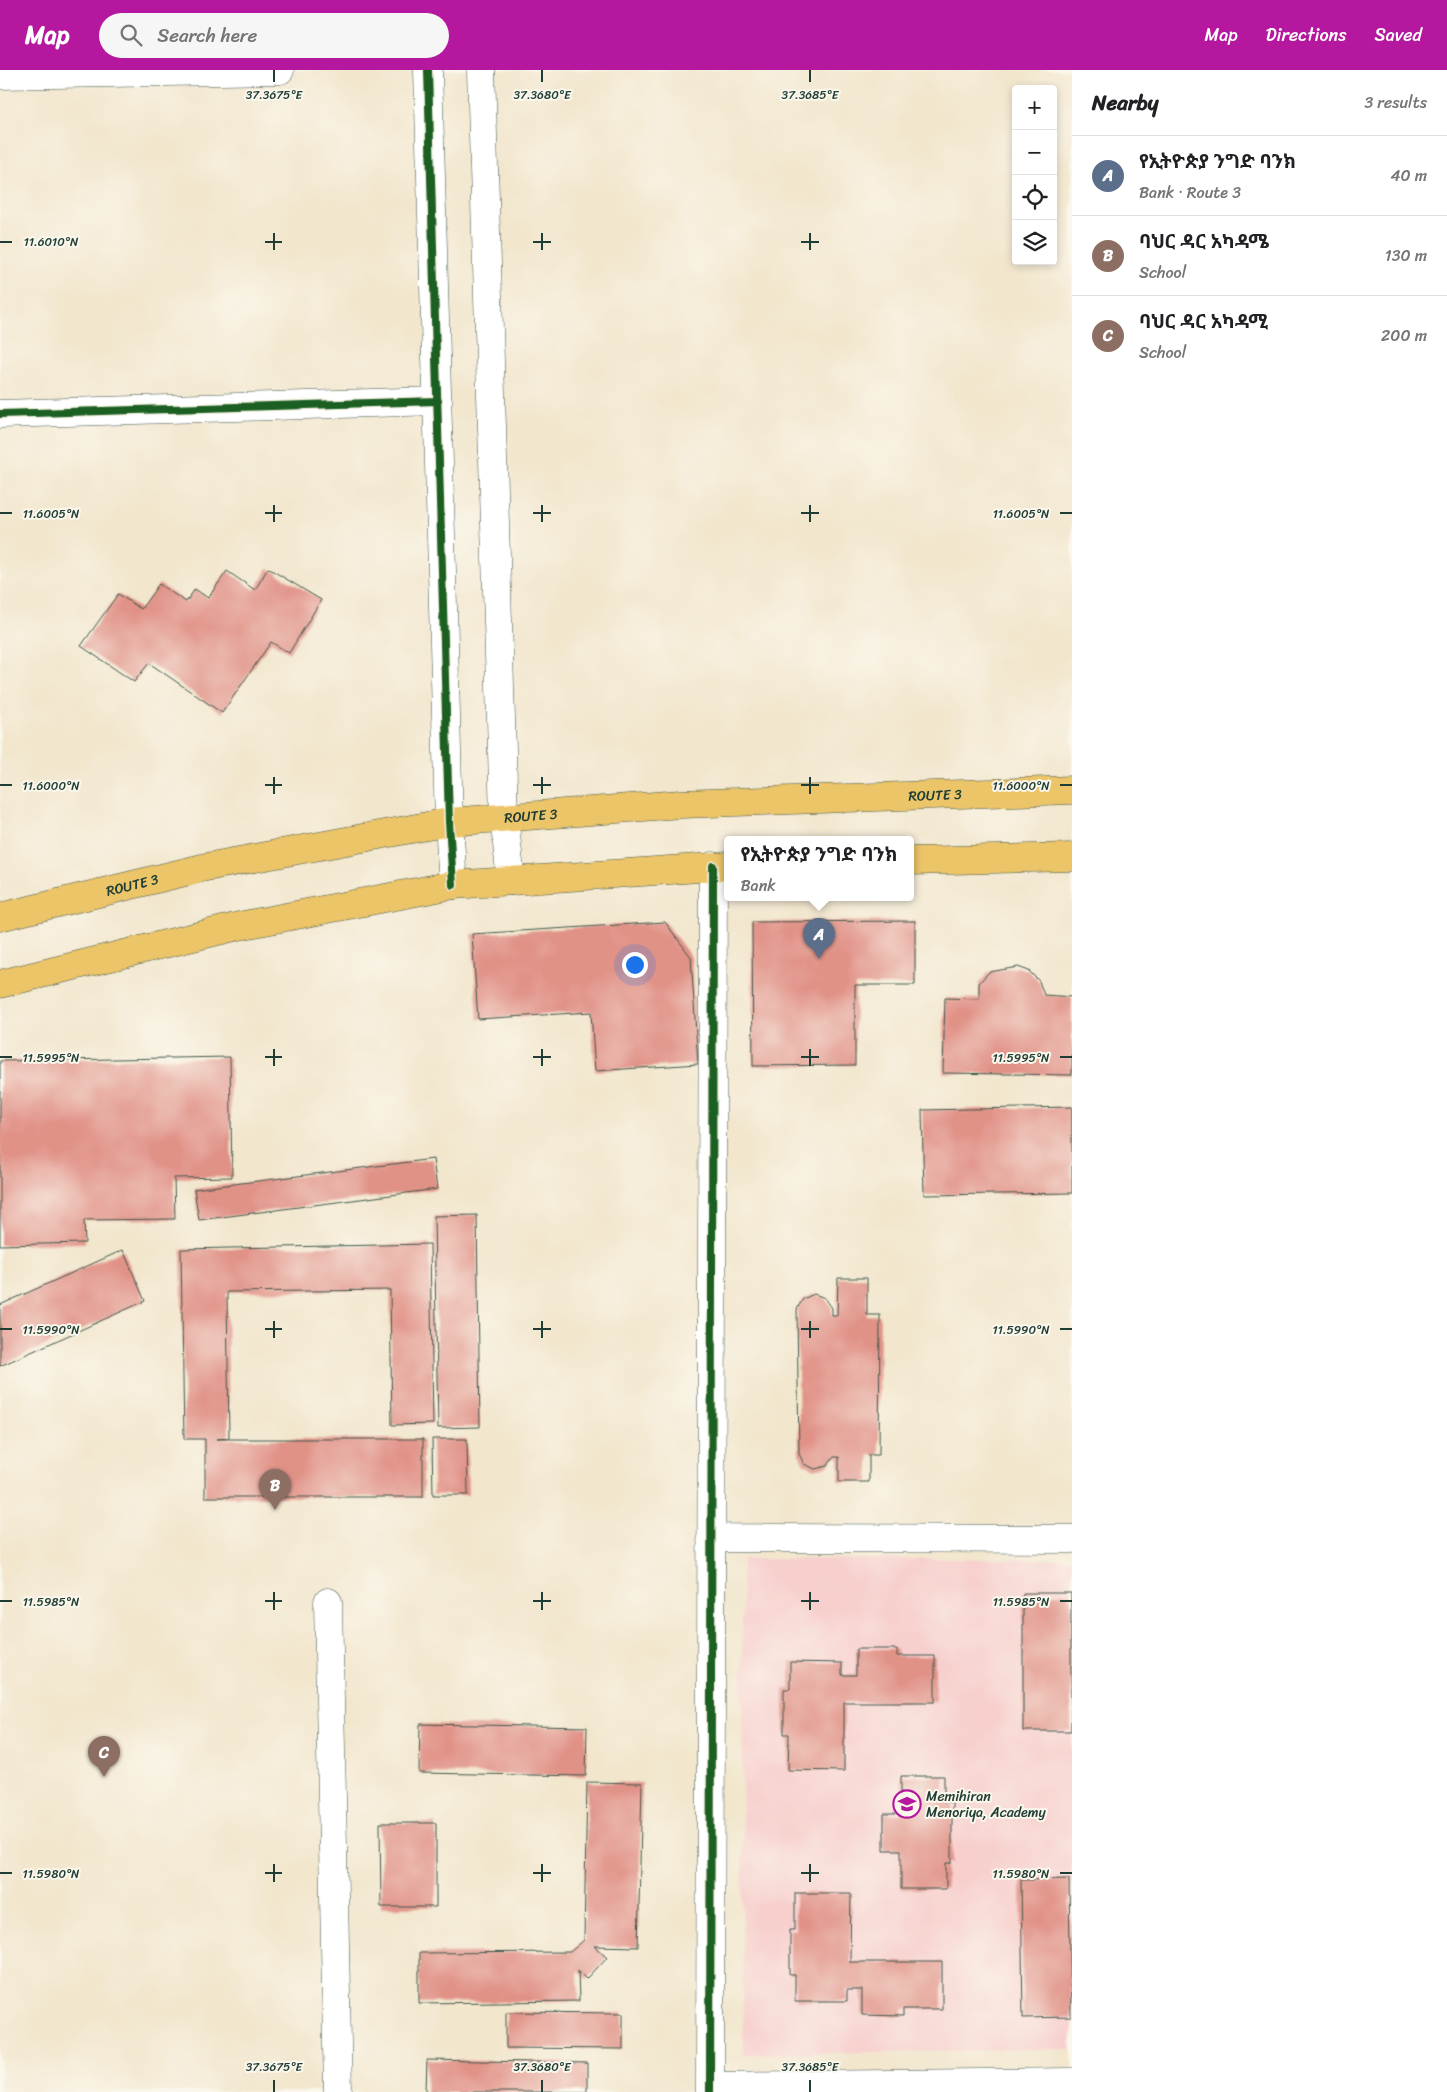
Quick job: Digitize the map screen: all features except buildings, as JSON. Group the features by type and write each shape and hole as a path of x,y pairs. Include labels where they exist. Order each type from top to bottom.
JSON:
{"main road":[{"name":"ROUTE 3","path":"0,917 206,867 448,822 504,816 681,804 1072,790"},
{"path":"914,861 1072,857"},
{"path":"0,984 239,926 453,885 720,866"}],"street":[{"path":"0,75 280,70"},
{"path":"428,70 448,822 453,885"},
{"path":"481,70 504,816 511,881"},
{"path":"0,414 438,402"},
{"path":"720,866 711,1538 710,2089 1072,2082"},
{"path":"711,1538 1072,1539"},
{"path":"328,1602 338,2092"}],"shaded area":[{"name":"Memihiran Menoriya, Academy","path":"742,1559 1072,1559 1072,2049 743,2054"}],"cycle path":[{"path":"428,70 449,822 453,885"},
{"path":"0,414 438,401"},
{"path":"710,2092 713,866"}],"place":[{"name":"የኢትዮጵያ ንግድ ባንክ","path":"819,959"},
{"name":"ባህር ዳር አካዳሜ","path":"275,1510"},
{"name":"ባህር ዳር አካዳሚ","path":"104,1777"},
{"name":"Memihiran Menoriya, Academy","path":"907,1804"}]}
